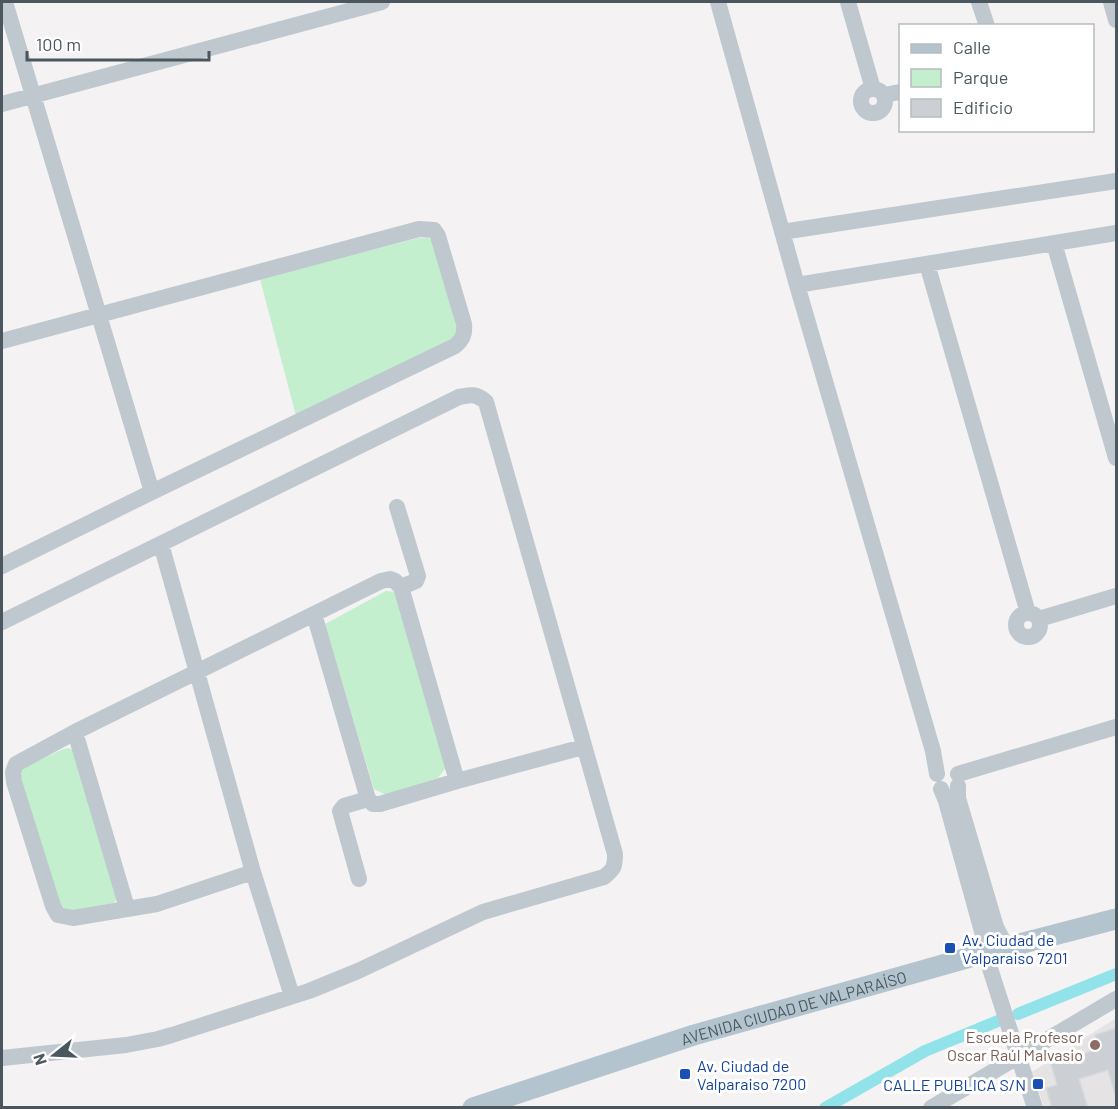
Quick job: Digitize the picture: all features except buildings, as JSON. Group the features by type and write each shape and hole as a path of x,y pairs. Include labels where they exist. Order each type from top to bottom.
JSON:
{"main road":[{"name":"AVENIDA CIUDAD DE VALPARAÍSO","path":"472,1107 694,1035 985,953 1116,919"}],"street":[{"path":"5,2 152,492"},
{"path":"2,104 382,2"},
{"path":"718,2 797,285 933,750 942,763 958,798 996,927 1006,948"},
{"path":"848,2 878,92 899,92"},
{"path":"980,2 986,24"},
{"path":"1111,2 1116,20"},
{"path":"782,232 1116,181"},
{"path":"2,341 419,229 434,230 438,236 465,333 462,341 455,346 2,566"},
{"path":"797,285 1116,233"},
{"path":"1054,243 1116,458"},
{"path":"927,264 1033,616 1116,596"},
{"path":"2,622 459,397 478,396 486,402 615,854 613,870 604,876 483,912 344,977 292,996 141,1043 2,1058"},
{"path":"397,507 418,576 416,582 401,587"},
{"path":"161,544 253,873 292,996"},
{"path":"253,873 157,904 73,918 58,915 53,906 14,782 13,772 16,764 75,732 381,581 390,579 401,587 457,781"},
{"path":"314,614 368,799 373,804 380,804 583,747"},
{"path":"949,778 1116,727"},
{"path":"75,732 127,908"},
{"path":"949,778 946,801 983,935 985,953 1035,1107"},
{"path":"359,879 340,811 344,806 368,799"},
{"path":"931,1107 1116,999"}],"shaded area":[{"name":"Escuela Profesor Oscar Raúl Malvasio","path":"1116,1018 1116,1107 1044,1107 1032,1072"}],"green space":[{"path":"418,238 428,238 434,242 457,329 456,335 450,341 296,416 260,279"},
{"path":"386,591 397,592 447,766 438,778 386,795 374,789 325,624"},
{"path":"68,748 74,750 118,897 114,903 70,911 60,903 20,780 20,772 25,767"}],"waterway":[{"path":"1018,1014 1116,974"},
{"path":"825,1108 925,1051 998,1021"}],"place":[{"name":"Av. Ciudad de Valparaiso 7201","path":"950,948"},
{"name":"Escuela Profesor Oscar Raúl Malvasio","path":"1095,1045"},
{"name":"Av. Ciudad de Valparaiso 7200","path":"685,1074"},
{"name":"CALLE PUBLICA S/N","path":"1038,1084"}]}
